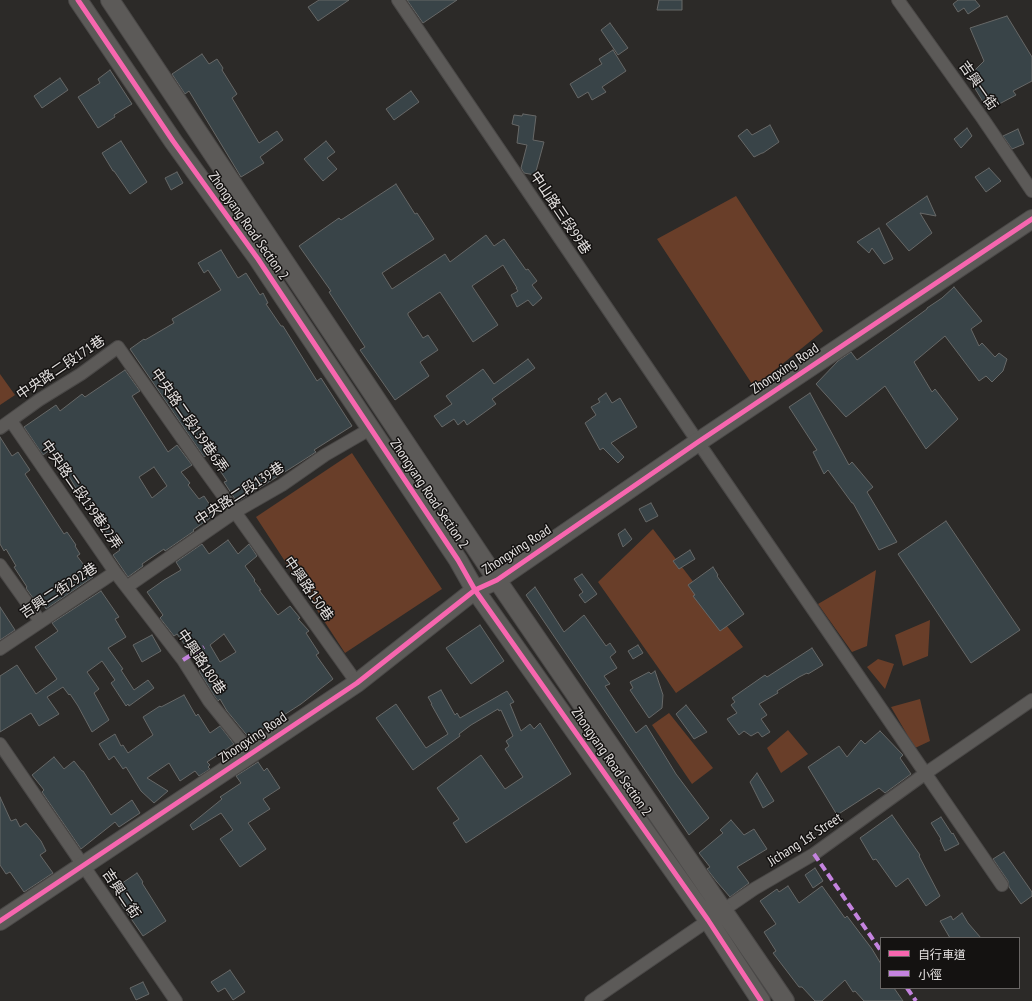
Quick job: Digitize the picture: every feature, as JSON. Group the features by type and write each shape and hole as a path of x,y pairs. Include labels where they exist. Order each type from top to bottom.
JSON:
{"street":[{"name":"Zhongyang Road Section 2","path":"78,0 173,141 258,259 458,560 475,590 708,920 761,1001"},
{"name":"Zhongyang Road Section 2","path":"110,0 497,580 786,1001"},
{"name":"中山路三段99巷","path":"398,0 698,442 1002,885"},
{"name":"吉興一街","path":"898,0 983,119 1032,191"},
{"name":"Zhongxing Road","path":"0,921 84,866 250,753 357,684 475,590 497,580 698,442 1032,219"},
{"name":"中央路二段171巷","path":"0,428 39,400 81,374 118,346"},
{"name":"中央路二段139巷6弄","path":"118,346 198,461 236,512"},
{"name":"中央路二段139巷22弄","path":"11,421 116,572 128,586"},
{"name":"中央路二段139巷","path":"128,586 236,512 282,485 325,455 370,429"},
{"name":"中興路150巷","path":"236,512 357,684"},
{"path":"0,565 40,621"},
{"name":"吉興二街292巷","path":"0,649 40,621 60,610 116,572"},
{"name":"中興路180巷","path":"128,586 184,660 209,701 250,753"},
{"name":"Jichang 1st Street","path":"591,1001 754,889 814,854 926,773 1032,700"},
{"name":"吉興二街","path":"0,744 176,1001"}],"shaded area":[{"path":"736,196 823,331 754,387 657,239"},
{"path":"0,374 15,395 0,405"},
{"path":"352,453 442,589 345,653 256,517"},
{"path":"653,529 743,647 676,693 598,582"},
{"path":"876,570 867,646 852,652 818,604"},
{"path":"930,620 928,656 903,666 895,635"},
{"path":"878,659 894,664 885,689 867,667"},
{"path":"920,699 930,741 915,748 891,707"},
{"path":"669,713 713,768 692,784 652,725"},
{"path":"788,730 808,754 781,773 767,748"}],"building":[{"path":"319,0 349,0 318,21 308,7"},
{"path":"407,0 457,0 423,23"},
{"path":"659,0 682,0 682,10 657,10"},
{"path":"958,0 975,0 980,6 968,14 964,8 958,12 953,4"},
{"path":"1007,16 1032,57 1032,81 1013,91 1016,95 988,110 968,77 984,61 970,28"},
{"path":"610,23 628,48 618,55 601,30"},
{"path":"613,50 626,71 602,87 606,92 592,100 588,92 578,98 570,84 602,64 599,59"},
{"path":"202,54 209,64 217,59 223,68 222,70 237,94 232,98 259,143 277,131 283,140 260,157 264,163 241,177 189,91 185,94 172,74"},
{"path":"110,70 132,104 114,115 115,117 98,128 78,97 100,83 98,79"},
{"path":"60,78 68,90 42,108 34,96"},
{"path":"411,91 419,102 394,120 386,109"},
{"path":"523,114 536,116 533,140 544,142 535,175 524,173 521,168 527,145 517,143 519,126 512,124 514,115 522,116"},
{"path":"770,125 779,142 763,153 754,157 738,136 747,129 752,135"},
{"path":"967,128 972,136 961,148 954,139"},
{"path":"1018,129 1024,144 1012,149 1003,136"},
{"path":"121,141 147,182 130,194 102,153"},
{"path":"326,141 335,152 327,158 337,169 323,181 304,159"},
{"path":"989,168 1001,181 986,192 975,177"},
{"path":"177,172 183,183 171,190 165,178"},
{"path":"396,184 415,214 417,213 434,239 382,273 392,289 445,254 450,262 486,235 494,246 504,239 526,270 528,269 537,281 532,285 542,298 533,306 528,300 517,307 511,295 518,291 517,288 503,265 472,286 498,325 473,342 440,292 408,313 423,338 428,335 438,350 420,362 429,376 395,400 360,350 365,347 329,292 331,291 299,246 339,218 341,220"},
{"path":"927,196 936,216 920,213 932,233 909,251 886,224"},
{"path":"879,228 893,259 884,264 872,248 869,253 857,242"},
{"path":"221,250 238,278 246,273 260,295 263,293 268,303 266,304 281,326 283,326 317,381 321,378 352,426 314,450 316,452 237,502 224,482 227,481 209,454 204,457 130,349 144,339 145,340 174,323 172,319 221,290 208,270 204,273 198,263"},
{"path":"954,287 982,321 971,329 979,346 982,343 995,357 999,353 1007,359 1003,371 992,382 986,376 979,381 945,336 914,362 932,392 935,389 958,419 926,449 885,386 846,417 816,384 838,361 851,352 857,360 942,298"},
{"path":"528,359 535,368 492,399 496,404 467,425 464,420 458,425 454,419 442,427 434,416 452,404 446,396 483,369 494,384"},
{"path":"125,370 140,391 132,396 168,452 177,445 192,465 181,472 190,483 188,485 199,499 204,496 216,514 165,551 164,549 142,564 143,566 128,577 113,555 120,550 105,530 106,529 97,514 98,513 84,493 80,495 64,468 63,469 58,463 50,450 43,455 24,427 56,405 60,411 82,394 85,397","holes":["154,467 167,486 152,498 139,477"]},
{"path":"606,393 612,403 620,398 637,427 611,443 624,457 618,463 603,448 600,450 585,423 596,415 591,407 600,402 598,399"},
{"path":"810,393 849,465 852,462 873,487 867,492 897,542 879,550 853,503 828,470 824,474 813,452 817,450 789,407"},
{"path":"0,437 12,456 18,452 30,470 25,474 64,534 67,532 76,545 75,546 80,554 77,556 93,577 46,609 43,604 41,606 35,597 33,598 28,591 14,567 16,566 6,549 4,551 0,544"},
{"path":"651,503 658,516 646,522 639,509"},
{"path":"946,521 1020,630 971,663 898,554"},
{"path":"625,529 632,539 623,547 618,534"},
{"path":"228,540 238,554 249,544 257,556 245,566 261,590 259,590 278,615 290,606 300,618 298,619 309,631 306,633 319,653 316,655 333,679 301,704 259,731 260,732 250,739 227,711 220,699 218,701 215,697 199,671 205,667 194,649 190,652 177,634 174,636 160,618 163,615 147,592 181,570 176,562 202,544 209,554","holes":["224,634 236,652 220,662 210,645"]},
{"path":"690,550 695,559 679,569 673,561"},
{"path":"713,567 718,575 717,576 744,614 720,631 693,596 695,595 688,585"},
{"path":"582,574 597,594 585,603 579,595 583,592 574,579"},
{"path":"535,587 564,632 584,615 606,646 610,643 616,652 610,657 617,668 604,676 610,684 605,686 636,733 646,725 676,774 709,818 689,835 526,595"},
{"path":"101,591 119,617 115,619 126,637 108,648 123,669 121,670 134,690 148,680 154,688 129,706 128,704 126,706 111,683 115,680 102,661 87,672 99,689 94,693 109,720 92,732 78,706 63,687 47,697 59,714 39,726 31,713 0,732 0,676 17,665 36,694 57,679 35,647 58,631 52,623"},
{"path":"0,607 15,630 0,640"},
{"path":"480,625 504,661 471,684 446,648"},
{"path":"152,635 161,651 142,662 133,645"},
{"path":"638,645 643,653 633,659 628,651"},
{"path":"812,648 823,665 808,674 807,673 799,677 777,691 778,693 759,704 767,715 761,719 770,732 762,737 758,732 751,736 744,731 739,735 727,719 737,713 731,705 735,702 732,698 765,675 767,677"},
{"path":"655,671 663,695 662,708 649,718 630,690 633,688 630,682 649,672 651,674"},
{"path":"441,690 455,715 457,713 460,718 507,691 514,702 510,704 521,731 530,724 534,729 540,723 571,774 466,843 453,823 459,819 437,788 481,755 505,789 523,777 505,749 509,746 506,741 513,736 501,710 499,711 498,709 471,725 459,734 460,736 413,770 376,718 396,704 426,748 448,734 428,697"},
{"path":"184,695 196,716 198,714 210,733 220,726 234,744 207,762 210,765 208,767 210,769 199,776 195,771 180,781 169,763 147,778 168,791 154,803 141,791 126,767 123,769 114,756 109,760 99,744 115,734 121,746 123,745 128,753 153,735 143,717 160,706 161,707"},
{"path":"686,705 707,732 694,739 676,714"},
{"path":"880,731 903,755 900,758 911,774 885,793 879,788 837,815 808,767 839,746 847,757 861,740 865,744"},
{"path":"54,757 64,769 74,761 83,771 111,815 132,800 140,813 119,827 115,822 81,849 42,792 44,790 32,775"},
{"path":"258,762 264,771 267,768 280,788 263,799 270,809 248,823 266,849 240,867 220,839 233,830 221,813 193,830 190,825 222,799 220,797 241,783 236,776"},
{"path":"757,773 774,801 763,808 750,782"},
{"path":"0,797 11,821 16,819 20,827 26,823 41,841 46,851 40,855 53,873 24,892 10,872 6,874 0,865"},
{"path":"892,815 920,855 919,856 940,896 926,906 908,878 896,887 876,859 873,860 860,838"},
{"path":"941,817 959,844 945,851 940,840 941,839 931,823"},
{"path":"731,820 744,835 754,829 767,849 737,867 749,883 730,897 707,869 710,867 699,853 723,833 720,830"},
{"path":"1004,852 1032,892 1032,896 1021,904 1009,887 1008,881 993,859"},
{"path":"815,868 823,881 813,888 805,875"},
{"path":"137,873 166,921 143,936 121,904 125,902 115,888"},
{"path":"788,886 799,903 822,886 845,918 847,916 872,949 880,962 880,989 895,989 903,1001 864,1001 855,991 853,992 845,980 822,1001 815,1001 802,987 799,987 773,953 776,951 764,932 776,924 760,901 777,889 779,892"},
{"path":"962,913 968,923 980,937 949,937 940,921 951,916 953,920"},
{"path":"230,970 245,992 233,1000 225,988 218,992 211,982"},
{"path":"143,982 149,994 136,1000 130,988"}],"marked path":[{"path":"183,660 204,647"},
{"path":"814,854 880,950"},
{"path":"908,989 916,1001"}],"cycle path":[{"path":"78,0 173,141 258,259 458,560 475,590 708,920 761,1001"},
{"path":"0,921 357,683 475,590 497,580 698,442 1032,219"}]}
